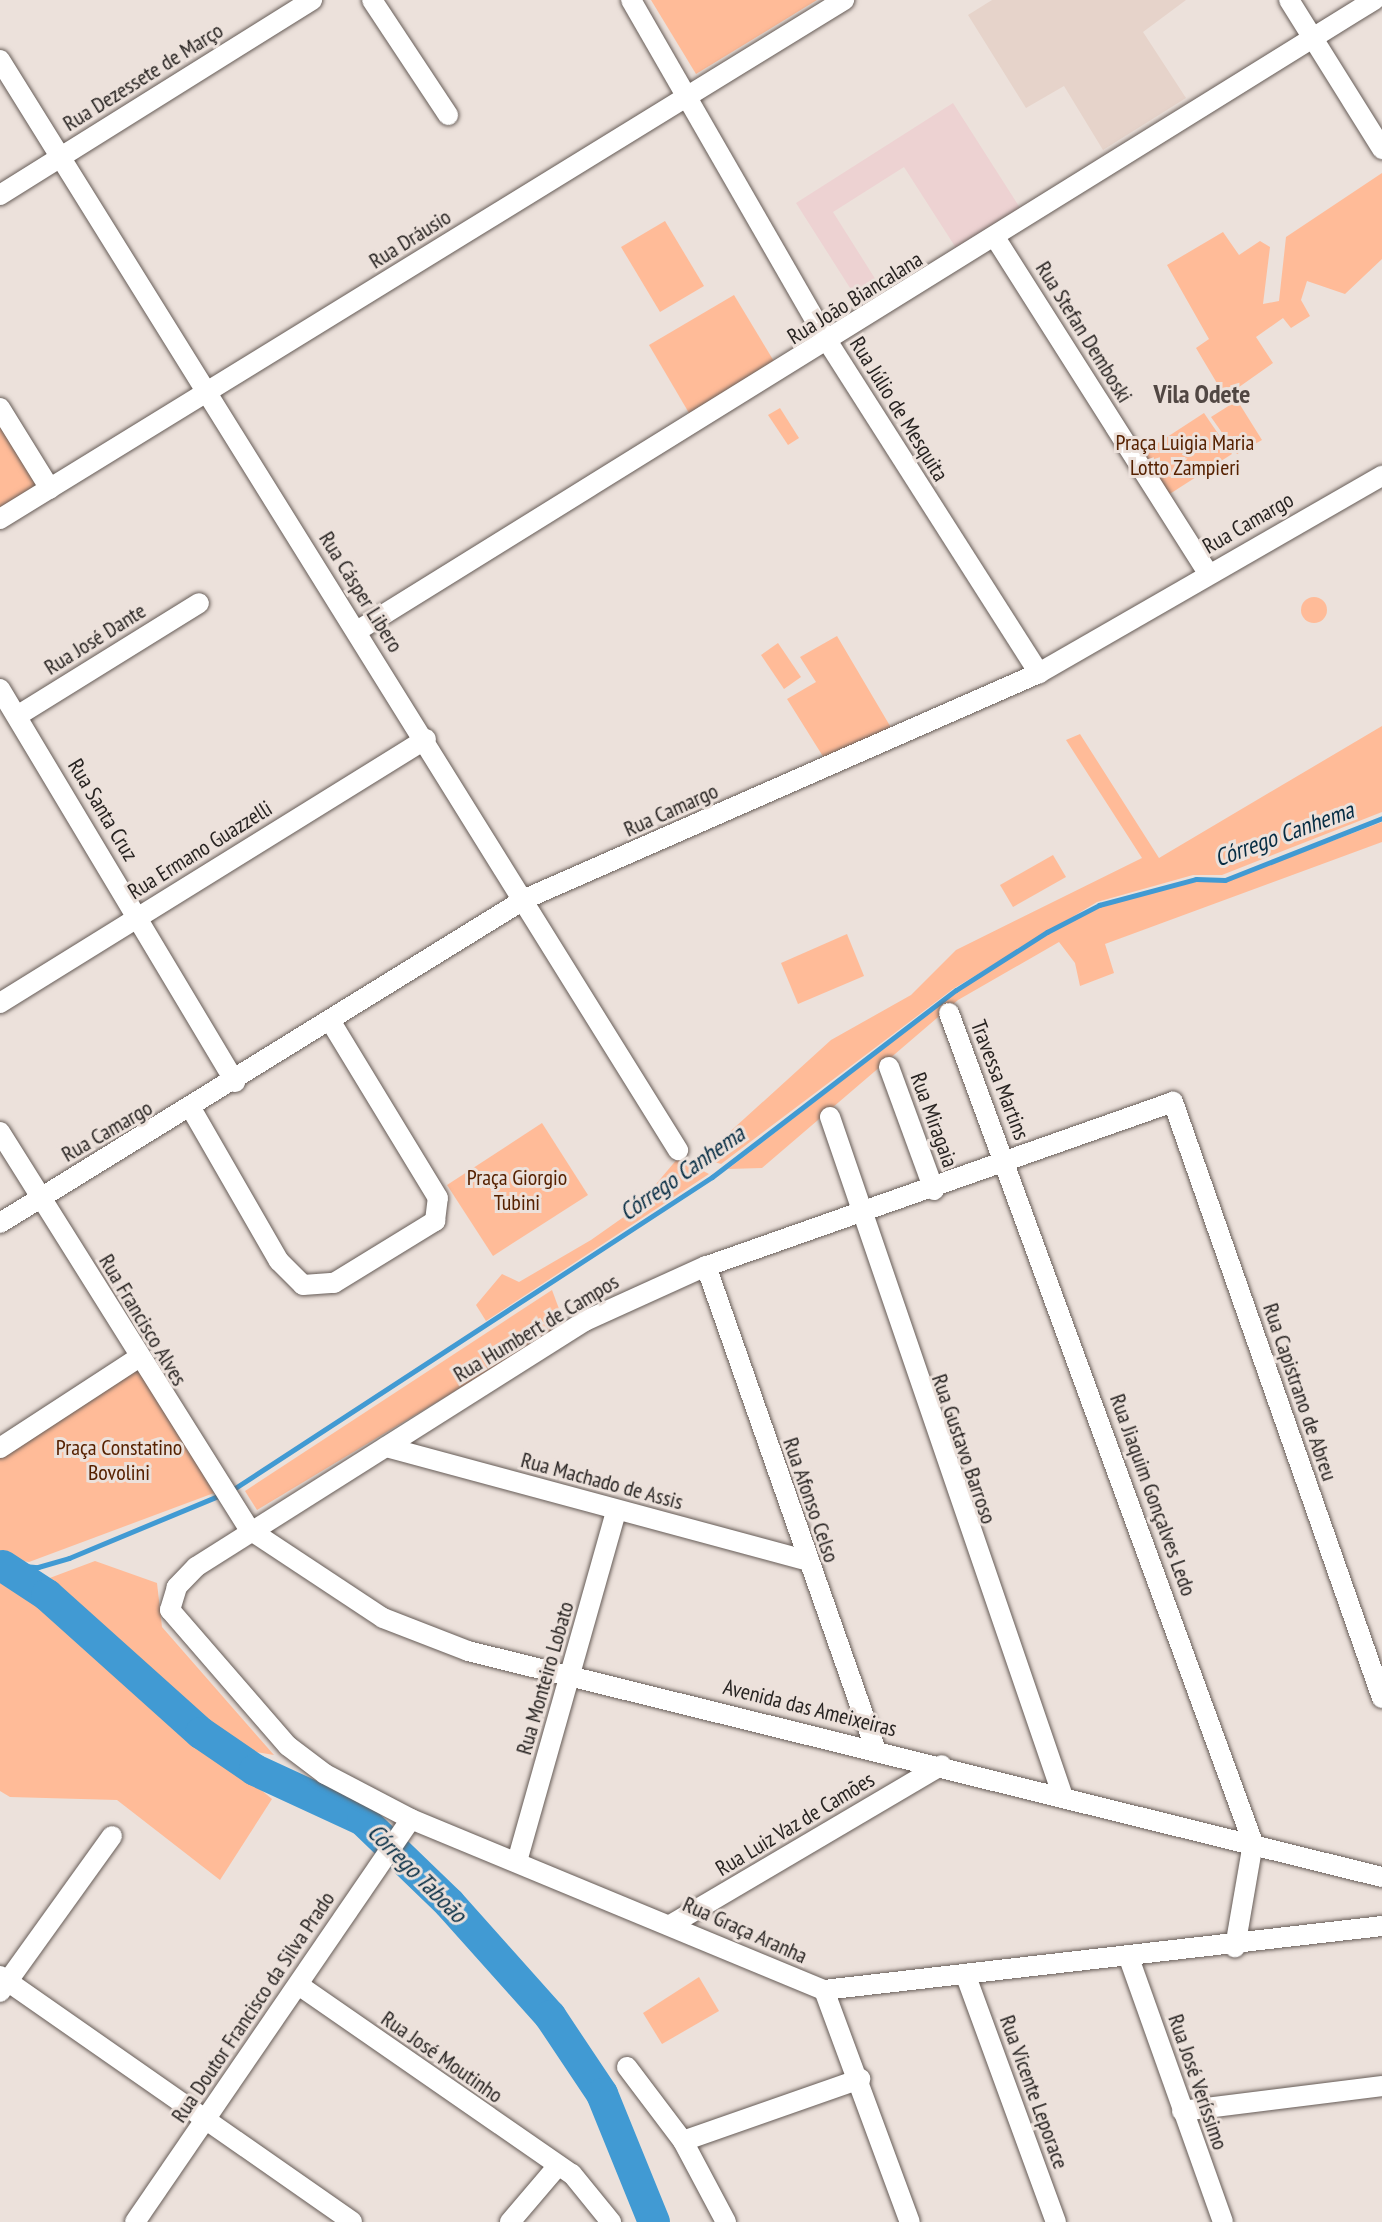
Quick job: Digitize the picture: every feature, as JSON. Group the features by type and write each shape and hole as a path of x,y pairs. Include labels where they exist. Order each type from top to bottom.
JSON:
{"street":[{"name":"Rua Dezessete de Março","path":"0,195 312,0"},
{"path":"372,0 448,115"},
{"name":"Rua Júlio de Mesquita","path":"631,0 689,93 828,342 1039,673"},
{"name":"Rua Dráusio","path":"0,519 209,395 689,93 844,0"},
{"path":"1289,0 1382,149"},
{"name":"Rua João Biancalana","path":"357,631 996,239 1374,0"},
{"name":"Rua Cásper Libero","path":"0,60 426,739 678,1150"},
{"name":"Rua Stefan Demboski","path":"996,239 1208,573"},
{"path":"0,408 50,489"},
{"name":"Rua Camargo","path":"0,1223 192,1110 525,899 1039,673 1208,573 1382,476"},
{"name":"Rua José Dante","path":"17,716 199,603"},
{"name":"Rua Santa Cruz","path":"0,689 139,916 235,1082"},
{"name":"Rua Ermano Guazzelli","path":"0,1003 426,739"},
{"name":"Travessa Martins","path":"949,1013 1006,1164"},
{"path":"192,1110 279,1261 303,1285 334,1283 435,1221 438,1198 331,1022"},
{"name":"Rua Miragaia","path":"889,1067 934,1190"},
{"name":"Rua Humbert de Campos","path":"178,1623 171,1597 185,1577 250,1530 585,1321 706,1266 860,1216 1173,1102"},
{"name":"Rua Capistrano de Abreu","path":"1173,1102 1382,1698"},
{"name":"Rua Gustavo Barroso","path":"830,1117 860,1216 1062,1794"},
{"name":"Rua Francisco Alves","path":"0,1132 175,1420 250,1530"},
{"name":"Rua Jiaquim Gonçalves Ledo","path":"1006,1164 1253,1843"},
{"name":"Rua Afonso Celso","path":"706,1266 806,1560 875,1748"},
{"path":"0,1448 138,1358"},
{"name":"Rua Machado de Assis","path":"386,1447 806,1560"},
{"name":"Rua Monteiro Lobato","path":"518,1858 573,1674 616,1511"},
{"name":"Avenida das Ameixeiras","path":"250,1530 383,1618 468,1651 1062,1794 1382,1877"},
{"name":"Rua Graça Aranha","path":"178,1623 308,1762 409,1822 518,1858 824,1990 967,1979 1382,1926"},
{"name":"Rua Luiz Vaz de Camões","path":"672,1924 942,1765"},
{"name":"Rua Doutor Francisco da Silva Prado","path":"135,2222 300,1986 409,1822"},
{"path":"112,1836 2,1983 352,2222"},
{"path":"1235,1947 1253,1843"},
{"name":"Rua José Veríssimo","path":"1129,1958 1223,2222"},
{"name":"Rua Vicente Leporace","path":"967,1979 1056,2222"},
{"name":"Rua José Moutinho","path":"300,1986 590,2189 611,2222"},
{"path":"824,1990 860,2079 910,2222"},
{"path":"627,2067 683,2141 726,2222"},
{"path":"683,2141 860,2079"},
{"path":"1182,2111 1382,2086"},
{"path":"510,2222 556,2168"}],"shaded area":[{"path":"992,0 1186,0 1143,32 1186,98 1103,150 1064,86 1026,108 968,15"},
{"path":"953,103 1020,208 956,248 904,167 833,212 886,296 864,310 796,203"}],"green space":[{"path":"651,0 817,0 696,74"},
{"path":"1382,173 1382,259 1345,294 1307,281 1301,300 1310,316 1291,328 1283,318 1256,337 1273,363 1232,392 1262,440 1237,454 1211,417 1230,405 1196,348 1209,339 1167,265 1223,232 1239,255 1260,241 1270,247 1263,304 1279,301 1286,237"},
{"path":"665,221 704,286 660,312 621,247"},
{"path":"734,295 775,363 689,413 649,345"},
{"path":"780,408 799,438 788,445 768,415"},
{"name":"Praça Luigia Maria Lotto Zampieri","path":"1204,413 1232,454 1165,497 1138,456"},
{"path":"0,414 43,486 0,512"},
{"path":"1314,597 1323,601 1327,610 1323,619 1314,623 1305,619 1301,610 1305,601"},
{"path":"837,636 893,731 824,758 787,699 816,682 800,657"},
{"path":"778,643 801,677 784,689 761,655"},
{"path":"1382,726 1382,812 1222,875 1193,875 1097,902 953,989 721,1164 701,1158 831,1040 911,995 956,950 1142,858 1066,740 1080,734 1159,858"},
{"path":"1382,822 1382,842 1105,944 1114,973 1080,986 1075,963 1059,942 958,1000 762,1168 728,1169 958,991 1048,933 1100,907 1195,882 1225,882"},
{"path":"1053,855 1066,877 1013,907 1000,885"},
{"path":"847,934 864,976 798,1004 781,963"},
{"name":"Praça Giorgio Tubini","path":"542,1123 588,1195 493,1256 447,1185"},
{"path":"678,1158 709,1174 486,1321 476,1305 502,1274 519,1282 591,1240 635,1209"},
{"path":"552,1290 565,1325 257,1510 245,1491"},
{"name":"Praça Constatino Bovolini","path":"141,1367 214,1493 29,1562 0,1558 0,1457"},
{"path":"95,1561 157,1583 162,1627 274,1755 256,1752 198,1714 47,1579"},
{"path":"0,1572 42,1598 57,1620 272,1799 220,1880 117,1800 10,1797 0,1791"},
{"path":"699,1977 719,2011 662,2044 643,2013"}],"waterway":[{"name":"Córrego Canhema","path":"232,1490 712,1177 956,990 1047,932 1099,905 1196,879 1225,880 1382,818"},
{"name":"Córrego Canhema","path":"0,1564 38,1567 69,1558 223,1494"},
{"name":"Córrego Taboão","path":"3,1566 47,1595 201,1733 255,1770 363,1820 449,1903 550,2016 602,2094 654,2222"}],"district":[{"name":"Vila Odete","path":"1202,394"}]}
